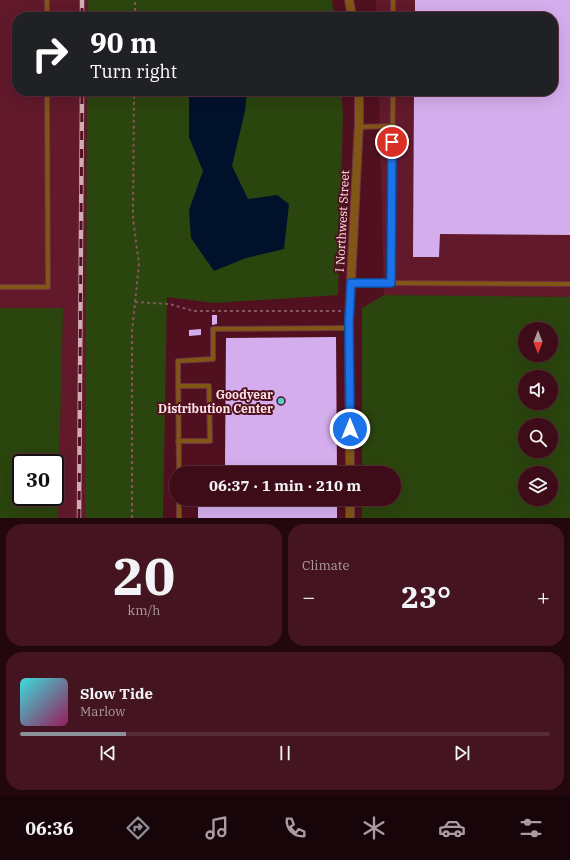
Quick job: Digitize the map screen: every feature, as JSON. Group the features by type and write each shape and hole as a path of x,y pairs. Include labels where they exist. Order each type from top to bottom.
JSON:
{"street":[{"path":"349,0 351,12"},
{"name":"I Northwest Street","path":"350,466 349,328 359,127 359,96"},
{"path":"350,506 350,518"}],"lane":[{"path":"47,0 47,12"},
{"path":"393,0 393,12"},
{"path":"0,287 48,287 48,96"},
{"path":"391,283 393,96"},
{"path":"359,127 392,126"},
{"path":"351,283 570,284"},
{"path":"179,466 178,361 213,359 213,329 349,328"},
{"path":"178,386 209,386 210,441 178,441"},
{"path":"179,506 179,518"}],"path":[{"path":"135,0 135,12"},
{"path":"132,518 132,332 139,264 133,218 134,96"},
{"path":"135,302 169,304 194,311 350,311"}],"shaded area":[{"path":"0,0 88,0 88,12 12,12 12,96 87,96 85,518 58,518 58,506 64,506 64,454 60,454 63,308 0,308"},
{"path":"376,0 570,0 570,297 384,295 379,96 558,96 558,12 377,12"}],"green space":[{"path":"88,0 332,0 333,12 88,12"},
{"path":"87,96 341,96 343,113 338,295 214,303 167,297 163,518 85,518"},
{"path":"384,295 570,297 570,518 362,518 362,506 401,506 401,466 362,466 362,308"},
{"path":"0,308 63,308 60,454 12,454 12,506 58,506 58,518 0,518"}],"water":[{"path":"189,96 246,96 245,111 232,166 248,199 277,195 289,204 284,249 246,258 214,271 191,238 189,210 203,171 189,137"}],"building":[{"path":"415,0 570,0 570,235 440,234 439,257 413,257 414,96 558,96 558,12 415,12"},
{"path":"212,315 217,315 217,324 212,325"},
{"path":"201,329 201,335 189,336 189,330"},
{"name":"Goodyear Distribution Center","path":"336,337 337,466 198,466 225,465 226,338"},
{"path":"198,506 337,506 337,518 198,518"}],"railway":[{"path":"82,0 82,12"},
{"path":"79,518 82,96"}],"place":[{"name":"Goodyear Distribution Center","path":"281,401"}],"route":[{"path":"350,429 349,321 351,283 391,283 392,142"}]}
